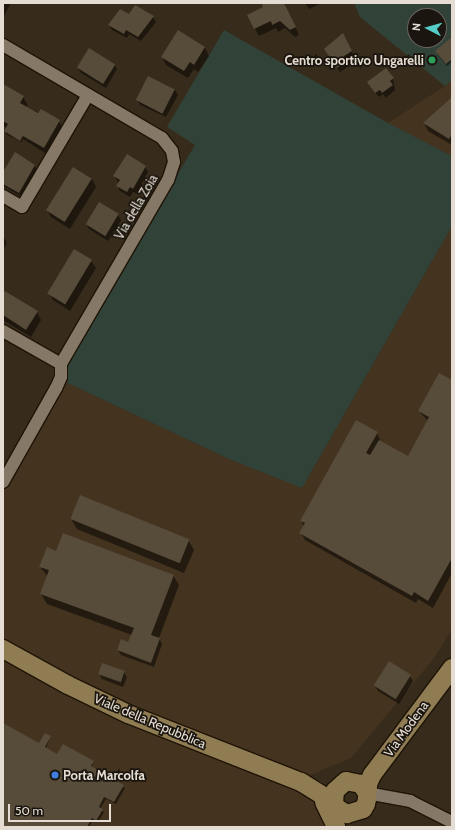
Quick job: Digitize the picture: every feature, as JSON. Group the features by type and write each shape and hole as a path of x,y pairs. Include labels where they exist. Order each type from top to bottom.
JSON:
{"street":[{"name":"Via della Zoia","path":"3,45 162,138 172,151 174,162 168,180 61,364 61,377 56,388 3,482"},
{"path":"3,196 22,207 88,95"},
{"path":"3,332 61,364"},
{"name":"Viale della Repubblica","path":"3,649 68,685 128,714 301,782 336,806"},
{"name":"Via Modena","path":"357,827 372,775 407,726 452,668"},
{"path":"340,827 335,791 373,762 407,726"},
{"name":"Viale della Repubblica","path":"301,782 346,782"},
{"path":"346,782 361,784 365,801"},
{"name":"Viale della Repubblica","path":"318,793 332,814 336,827"},
{"path":"336,806 347,814 365,801 410,801 452,822"}],"shaded area":[{"path":"452,80 452,156 388,123 445,86"},
{"path":"452,226 452,629 434,658 351,758 308,776 324,782 326,827 3,827 3,471 57,378 229,459 302,488"}],"green space":[{"name":"Centro sportivo Ungarelli","path":"354,3 452,3 452,80 445,86 360,17"},
{"path":"224,30 388,123 452,156 452,226 302,488 229,459 57,378 195,145 167,127"}],"building":[{"path":"284,3 296,27 290,30 280,21 272,25 271,21 254,29 247,15 263,7 262,4"},
{"path":"135,5 154,16 138,37 126,30 124,34 108,25 120,9 129,14"},
{"path":"178,30 205,47 194,65 190,62 184,71 161,57"},
{"path":"343,33 352,51 344,56 347,61 337,68 324,49"},
{"path":"452,37 452,59 446,64 435,51 439,48 447,48 447,41"},
{"path":"89,48 115,64 103,84 77,68"},
{"path":"386,68 394,78 390,81 393,85 382,93 380,90 375,93 367,82"},
{"path":"148,76 175,90 162,114 136,100"},
{"path":"3,84 24,96 20,103 38,113 41,109 60,120 44,148 23,136 20,141 4,131 8,124 3,121"},
{"path":"452,97 452,134 449,139 423,123"},
{"path":"15,152 35,165 19,193 3,184 3,172"},
{"path":"127,154 146,166 133,189 130,187 127,192 116,186 120,180 113,176"},
{"path":"73,167 92,179 65,222 46,210"},
{"path":"99,202 119,214 105,236 86,224"},
{"path":"74,249 92,260 65,304 47,294"},
{"path":"3,290 38,311 26,330 3,315"},
{"path":"439,373 452,380 452,558 428,601 414,592 412,596 299,533 305,523 300,521 356,420 378,432 366,453 370,455 379,440 408,456 429,417 418,411"},
{"path":"80,495 189,539 180,563 70,519"},
{"path":"63,533 174,575 151,635 160,638 151,663 117,650 121,639 128,642 134,628 40,594 49,570 39,567 47,547 56,551"},
{"path":"389,661 411,675 396,699 374,686"},
{"path":"102,663 125,671 121,682 98,674"},
{"name":"Porta Marcolfa","path":"3,723 39,743 45,733 51,736 45,747 57,754 63,744 94,761 91,766 124,785 114,802 104,797 99,807 103,809 96,821 92,818 87,827 3,827"}],"place":[{"name":"Centro sportivo Ungarelli","path":"432,60"},
{"name":"Porta Marcolfa","path":"55,775"}]}
